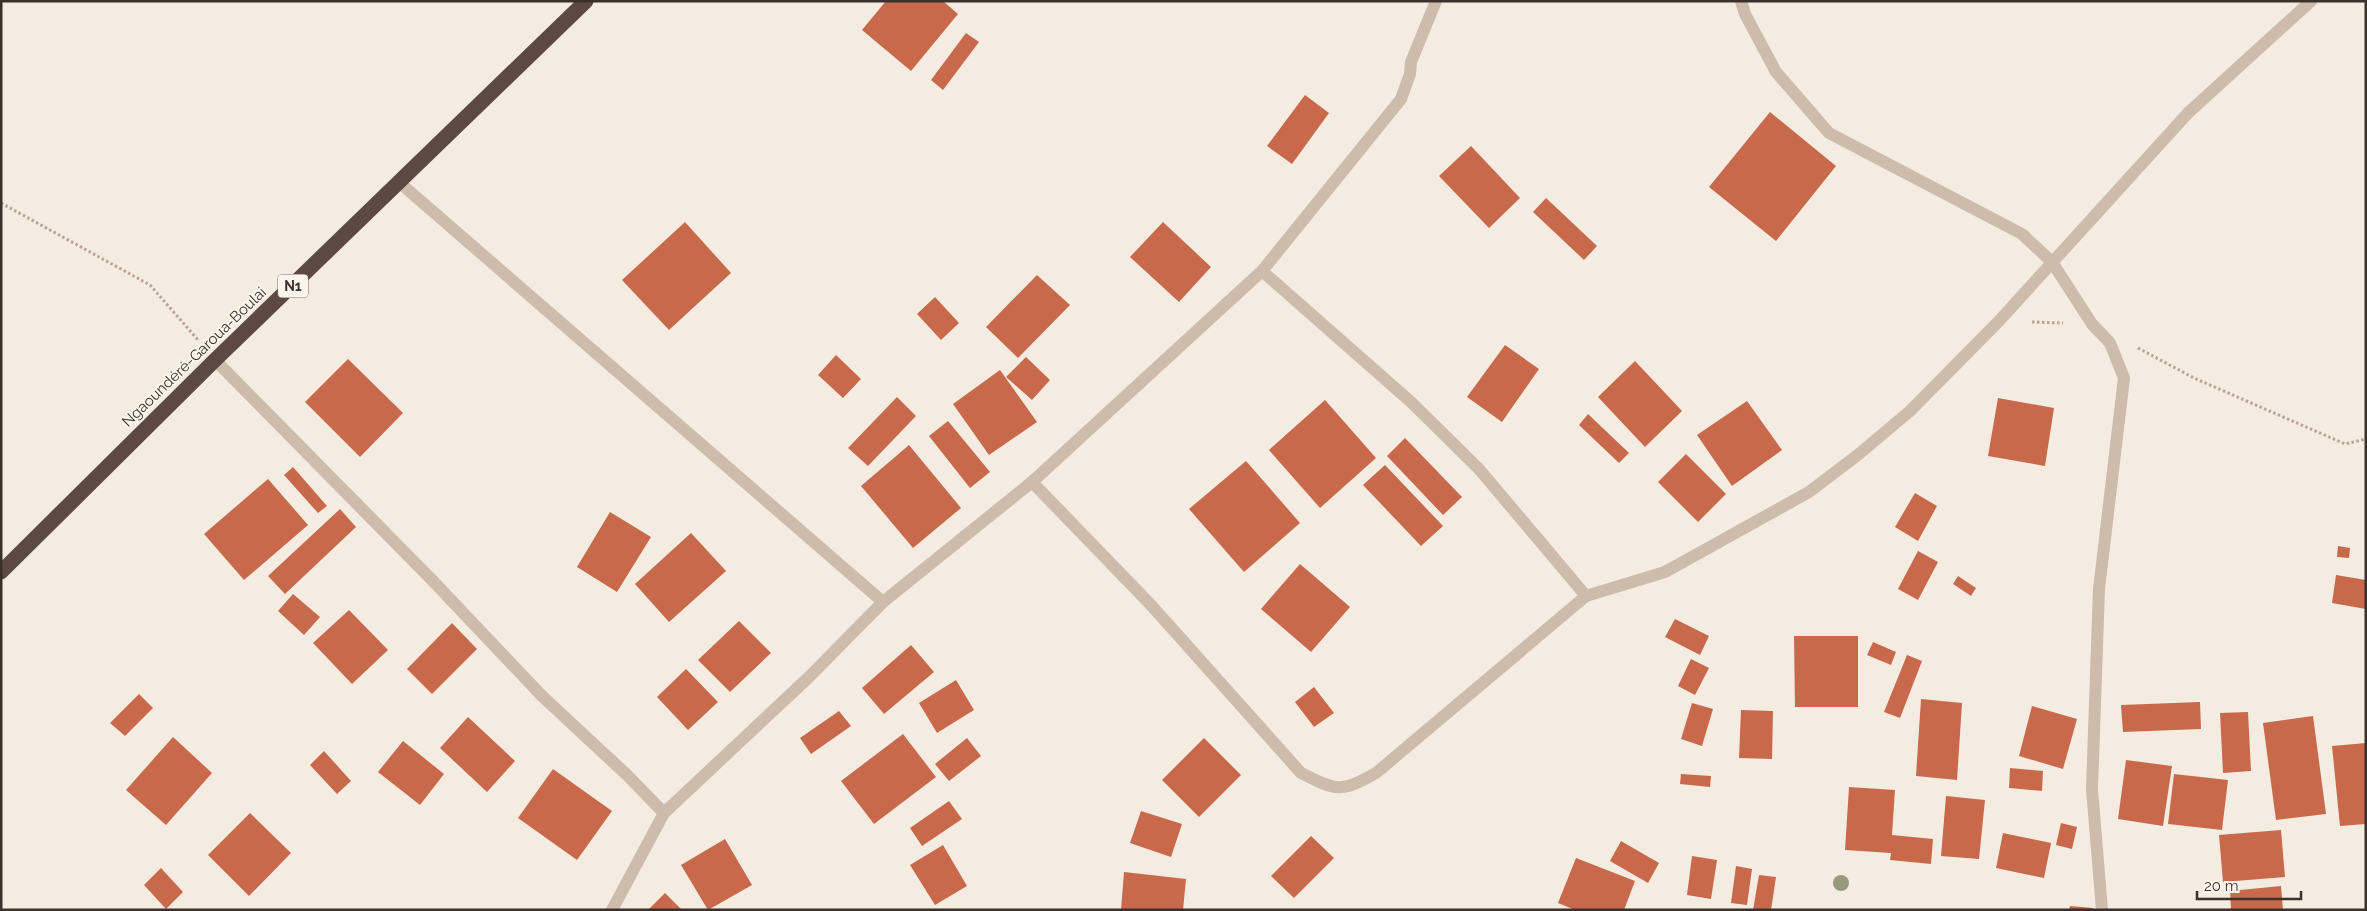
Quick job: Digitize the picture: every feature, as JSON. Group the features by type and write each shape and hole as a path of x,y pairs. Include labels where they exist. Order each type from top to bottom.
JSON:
{"highway":[{"name":"Ngaoundéré-Garoua-Boulai","path":"1,572 215,360 586,1"}],"street":[{"path":"612,910 664,813 809,677 883,602 1032,482 1262,271 1401,99 1410,74 1411,62 1436,1"},
{"path":"1741,1 1745,14 1776,72 1829,133 2022,234 2052,262 2092,324 2110,343 2124,378 2099,589 2092,789 2102,910"},
{"path":"1032,482 1151,605 1301,773 1328,787 1350,787 1376,773 1586,596 1665,572 1809,492 1910,411 1999,321 2188,113 2311,1"},
{"path":"400,183 883,602"},
{"path":"1262,271 1411,402 1479,469 1586,596"},
{"path":"215,360 433,581 542,696 627,775 664,813"}],"path":[{"path":"1,203 150,285 215,360"},
{"path":"1999,321 2092,324"},
{"path":"2135,346 2194,378 2345,444 2366,439"}],"building":[{"path":"886,1 943,1 958,14 911,71 862,30"},
{"path":"966,33 979,42 943,90 931,80"},
{"path":"1305,95 1329,113 1292,164 1267,146"},
{"path":"1770,112 1836,166 1776,241 1709,187"},
{"path":"1471,146 1520,198 1489,228 1439,176"},
{"path":"1546,198 1597,246 1584,260 1533,212"},
{"path":"685,222 731,273 669,330 622,280"},
{"path":"1163,222 1211,267 1179,302 1130,257"},
{"path":"1037,275 1070,305 1018,358 986,327"},
{"path":"935,297 959,323 941,340 917,314"},
{"path":"1505,345 1539,369 1502,422 1467,397"},
{"path":"836,355 861,379 843,398 818,375"},
{"path":"1026,357 1050,380 1032,400 1006,377"},
{"path":"348,359 403,413 360,457 305,402"},
{"path":"1635,361 1682,411 1645,447 1598,397"},
{"path":"1000,370 1037,422 989,455 953,404"},
{"path":"897,397 916,416 868,466 848,448"},
{"path":"1998,398 2054,408 2045,466 1988,456"},
{"path":"1325,400 1376,458 1320,508 1269,450"},
{"path":"1747,401 1782,450 1732,486 1697,435"},
{"path":"1588,414 1629,453 1619,463 1579,425"},
{"path":"948,421 990,472 970,488 929,436"},
{"path":"1405,438 1462,497 1443,515 1387,456"},
{"path":"909,445 961,508 913,548 861,486"},
{"path":"1686,454 1726,494 1698,522 1658,482"},
{"path":"1246,461 1300,523 1244,572 1189,509"},
{"path":"1385,465 1443,526 1421,546 1363,485"},
{"path":"293,467 327,506 318,513 284,475"},
{"path":"268,479 308,525 244,580 204,534"},
{"path":"1915,493 1937,506 1918,541 1895,527"},
{"path":"340,509 356,527 285,594 268,576"},
{"path":"610,512 651,537 617,592 577,567"},
{"path":"691,533 726,571 669,622 635,584"},
{"path":"2338,546 2350,548 2349,558 2337,557"},
{"path":"1918,551 1938,562 1918,600 1898,589"},
{"path":"1300,564 1350,607 1311,652 1261,609"},
{"path":"2336,575 2366,580 2366,609 2332,603"},
{"path":"1958,576 1976,588 1971,596 1953,584"},
{"path":"293,594 320,617 304,635 278,611"},
{"path":"349,610 388,650 352,684 313,643"},
{"path":"1675,619 1709,636 1700,655 1665,637"},
{"path":"739,621 771,653 730,692 698,660"},
{"path":"452,623 477,649 432,694 407,669"},
{"path":"1794,636 1858,636 1858,707 1795,707"},
{"path":"1873,642 1896,652 1891,665 1867,655"},
{"path":"911,645 934,672 884,714 862,688"},
{"path":"1907,655 1922,661 1900,718 1884,712"},
{"path":"1691,659 1709,668 1695,695 1678,686"},
{"path":"686,669 718,702 688,730 657,697"},
{"path":"956,680 974,710 937,733 919,703"},
{"path":"1314,687 1334,713 1314,727 1295,702"},
{"path":"139,694 153,708 125,736 110,723"},
{"path":"1921,699 1962,703 1957,780 1916,776"},
{"path":"2200,702 2201,729 2123,732 2121,705"},
{"path":"1692,703 1713,709 1702,746 1681,739"},
{"path":"2032,706 2077,719 2063,769 2019,756"},
{"path":"1741,710 1773,711 1772,759 1739,758"},
{"path":"839,711 851,726 811,754 800,738"},
{"path":"2248,712 2251,771 2223,773 2220,713"},
{"path":"2313,716 2326,814 2276,820 2263,723"},
{"path":"468,717 515,761 487,792 440,748"},
{"path":"903,734 936,777 874,824 841,781"},
{"path":"173,737 212,773 166,825 126,790"},
{"path":"967,738 981,756 949,781 935,764"},
{"path":"1204,738 1241,775 1199,817 1162,780"},
{"path":"403,741 444,774 420,805 378,772"},
{"path":"2366,743 2366,824 2340,826 2332,746"},
{"path":"324,751 351,781 337,794 310,765"},
{"path":"2126,760 2172,766 2163,826 2118,819"},
{"path":"2010,768 2043,771 2042,791 2009,788"},
{"path":"553,769 612,811 577,860 518,818"},
{"path":"1681,774 1711,776 1710,787 1680,784"},
{"path":"2174,774 2228,780 2222,830 2168,824"},
{"path":"1849,787 1895,790 1892,835 1933,839 1931,864 1890,860 1891,853 1845,850"},
{"path":"1946,796 1985,800 1979,859 1941,856"},
{"path":"949,801 962,819 922,846 910,828"},
{"path":"1141,811 1182,824 1171,857 1130,843"},
{"path":"250,813 291,853 249,896 208,855"},
{"path":"2061,823 2077,827 2072,849 2056,845"},
{"path":"2281,830 2285,877 2223,882 2219,835"},
{"path":"2003,833 2051,843 2044,878 1996,868"},
{"path":"1311,836 1334,858 1294,898 1271,876"},
{"path":"725,839 752,885 708,910 681,865"},
{"path":"1621,841 1659,863 1648,883 1610,861"},
{"path":"943,845 967,886 935,905 910,865"},
{"path":"1692,856 1717,860 1711,899 1687,895"},
{"path":"1576,858 1635,881 1624,910 1575,910 1558,903"},
{"path":"1736,866 1752,869 1747,905 1731,903"},
{"path":"161,868 183,892 166,909 144,885"},
{"path":"1124,872 1186,879 1183,910 1121,910"},
{"path":"1759,875 1776,877 1771,910 1753,910"},
{"path":"2281,886 2283,910 2231,910 2230,891"},
{"path":"665,893 682,910 648,910"},
{"path":"2070,906 2093,908 2093,910 2069,910"}]}
